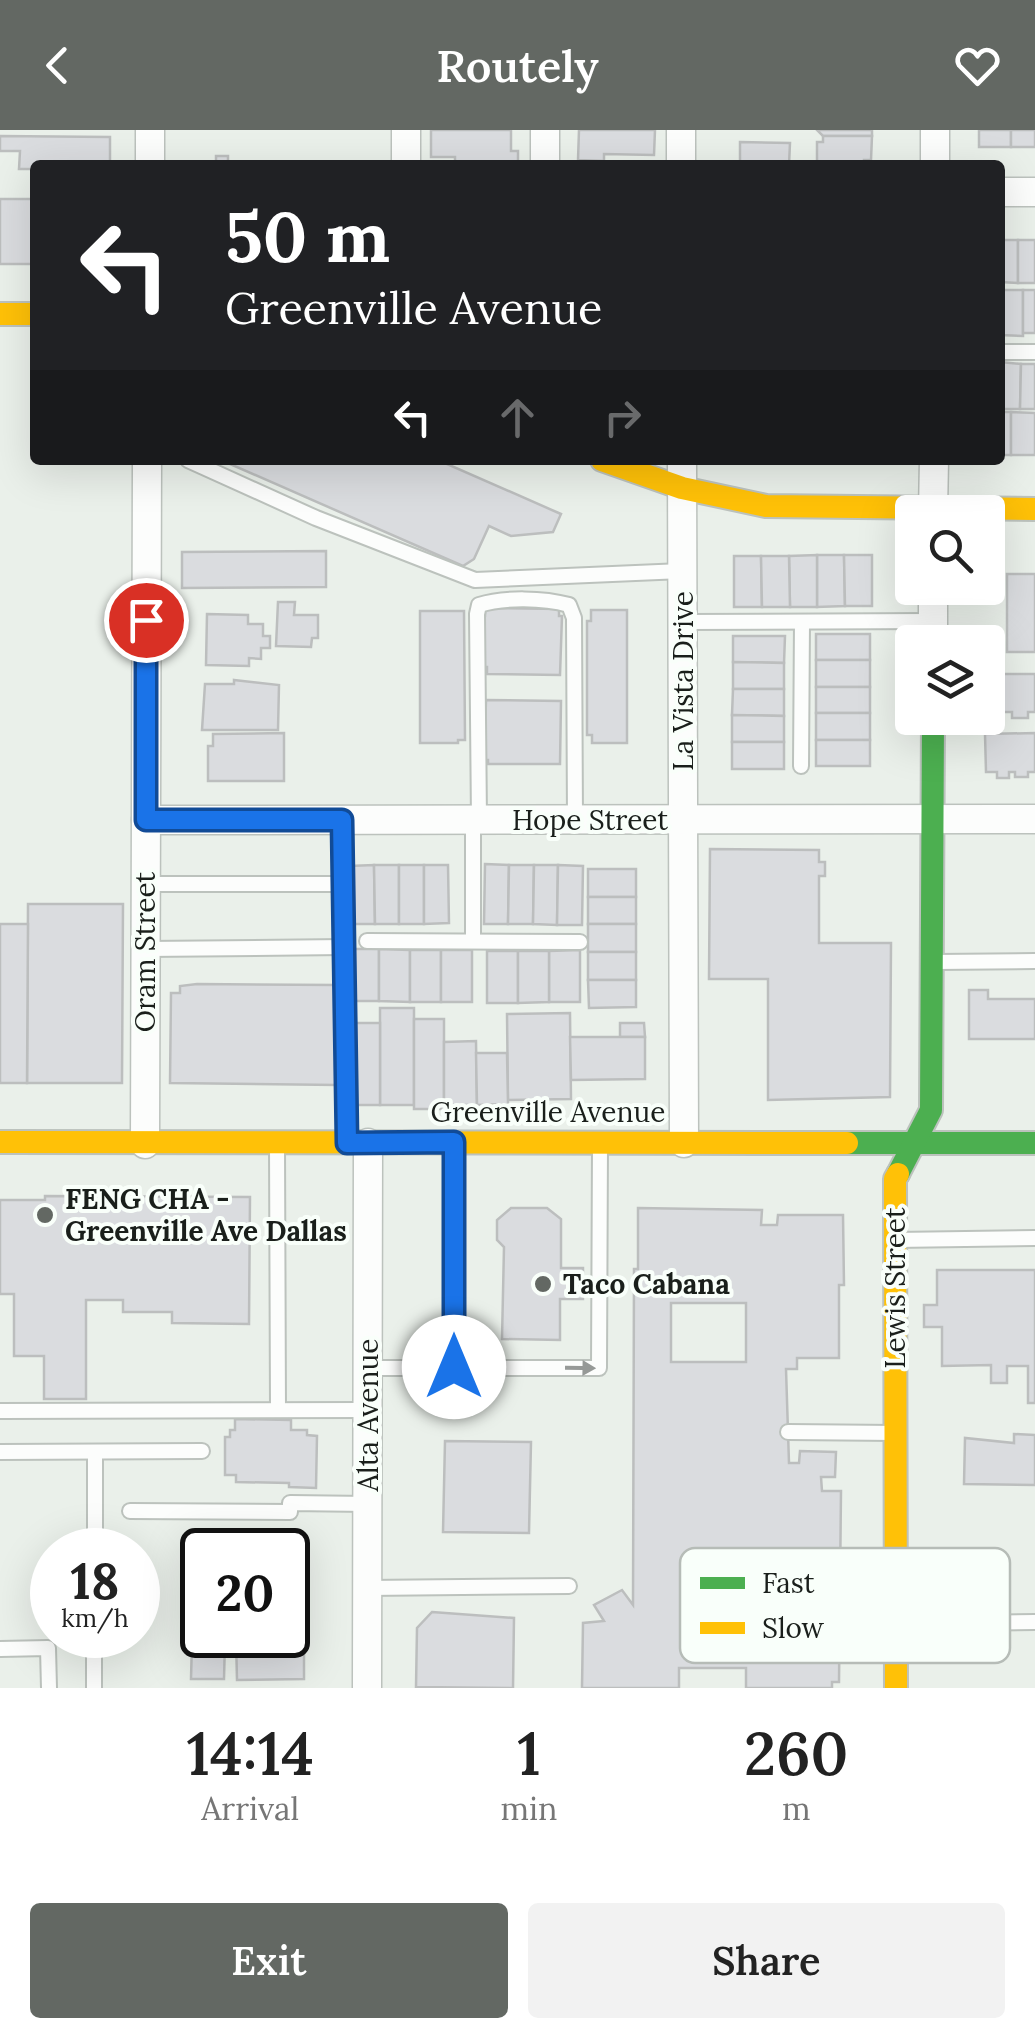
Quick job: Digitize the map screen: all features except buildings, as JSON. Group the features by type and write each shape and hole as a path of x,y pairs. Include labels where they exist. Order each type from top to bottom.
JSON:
{"street":[{"path":"150,130 150,160"},
{"path":"406,130 406,160"},
{"path":"544,130 544,160"},
{"path":"682,130 682,160"},
{"path":"935,160 936,130"},
{"path":"1005,192 1035,192"},
{"path":"0,314 30,314"},
{"name":"Oram Street","path":"145,1144 146,465"},
{"path":"631,465 682,474 766,506 895,510"},
{"path":"933,495 934,465"},
{"name":"La Vista Drive","path":"682,474 684,1142"},
{"path":"1005,510 1035,509"},
{"name":"Lewis Street","path":"896,1548 895,1179 930,1110 933,735"},
{"name":"Hope Street","path":"146,820 1035,819"},
{"name":"Greenville Avenue","path":"0,1142 1035,1142"},
{"name":"Alta Avenue","path":"358,1143 368,1368 367,1688"},
{"name":"Lewis Street","path":"896,1663 896,1688"}],"lane":[{"path":"1005,352 1035,352"},
{"path":"199,465 316,518 476,580 682,572"},
{"path":"473,942 479,605 490,601 569,605 574,618 575,820"},
{"path":"682,622 802,622 895,629"},
{"path":"802,622 802,766"},
{"path":"342,820 344,947 358,1143"},
{"path":"146,884 343,884"},
{"path":"367,941 580,942"},
{"path":"146,949 344,947"},
{"path":"930,962 1035,961"},
{"path":"454,1142 454,1367"},
{"path":"368,1368 598,1368 600,1142"},
{"path":"277,1144 278,1410"},
{"path":"894,1240 1035,1238"},
{"path":"0,1411 367,1410"},
{"path":"788,1432 895,1433"},
{"path":"0,1452 202,1451"},
{"path":"95,1452 95,1528"},
{"path":"130,1512 290,1512 290,1502 368,1504"},
{"path":"367,1588 569,1586"},
{"path":"1010,1622 1035,1622"},
{"path":"0,1649 48,1648 49,1688"},
{"path":"94,1658 94,1688"}],"traffic: fast":[{"path":"898,1174 931,1110 933,735"},
{"path":"847,1143 1035,1143"}],"traffic: slow":[{"path":"0,314 30,314"},
{"path":"616,465 682,488 766,506 1035,509"},
{"path":"0,1142 847,1143"},
{"path":"896,1548 898,1174"},
{"path":"896,1663 896,1688"}],"place":[{"name":"FENG CHA - Greenville Ave Dallas","path":"45,1215"},
{"name":"Taco Cabana","path":"543,1284"}],"route":[{"path":"146,620 146,820 342,820 347,1143 454,1142 454,1367"}]}
